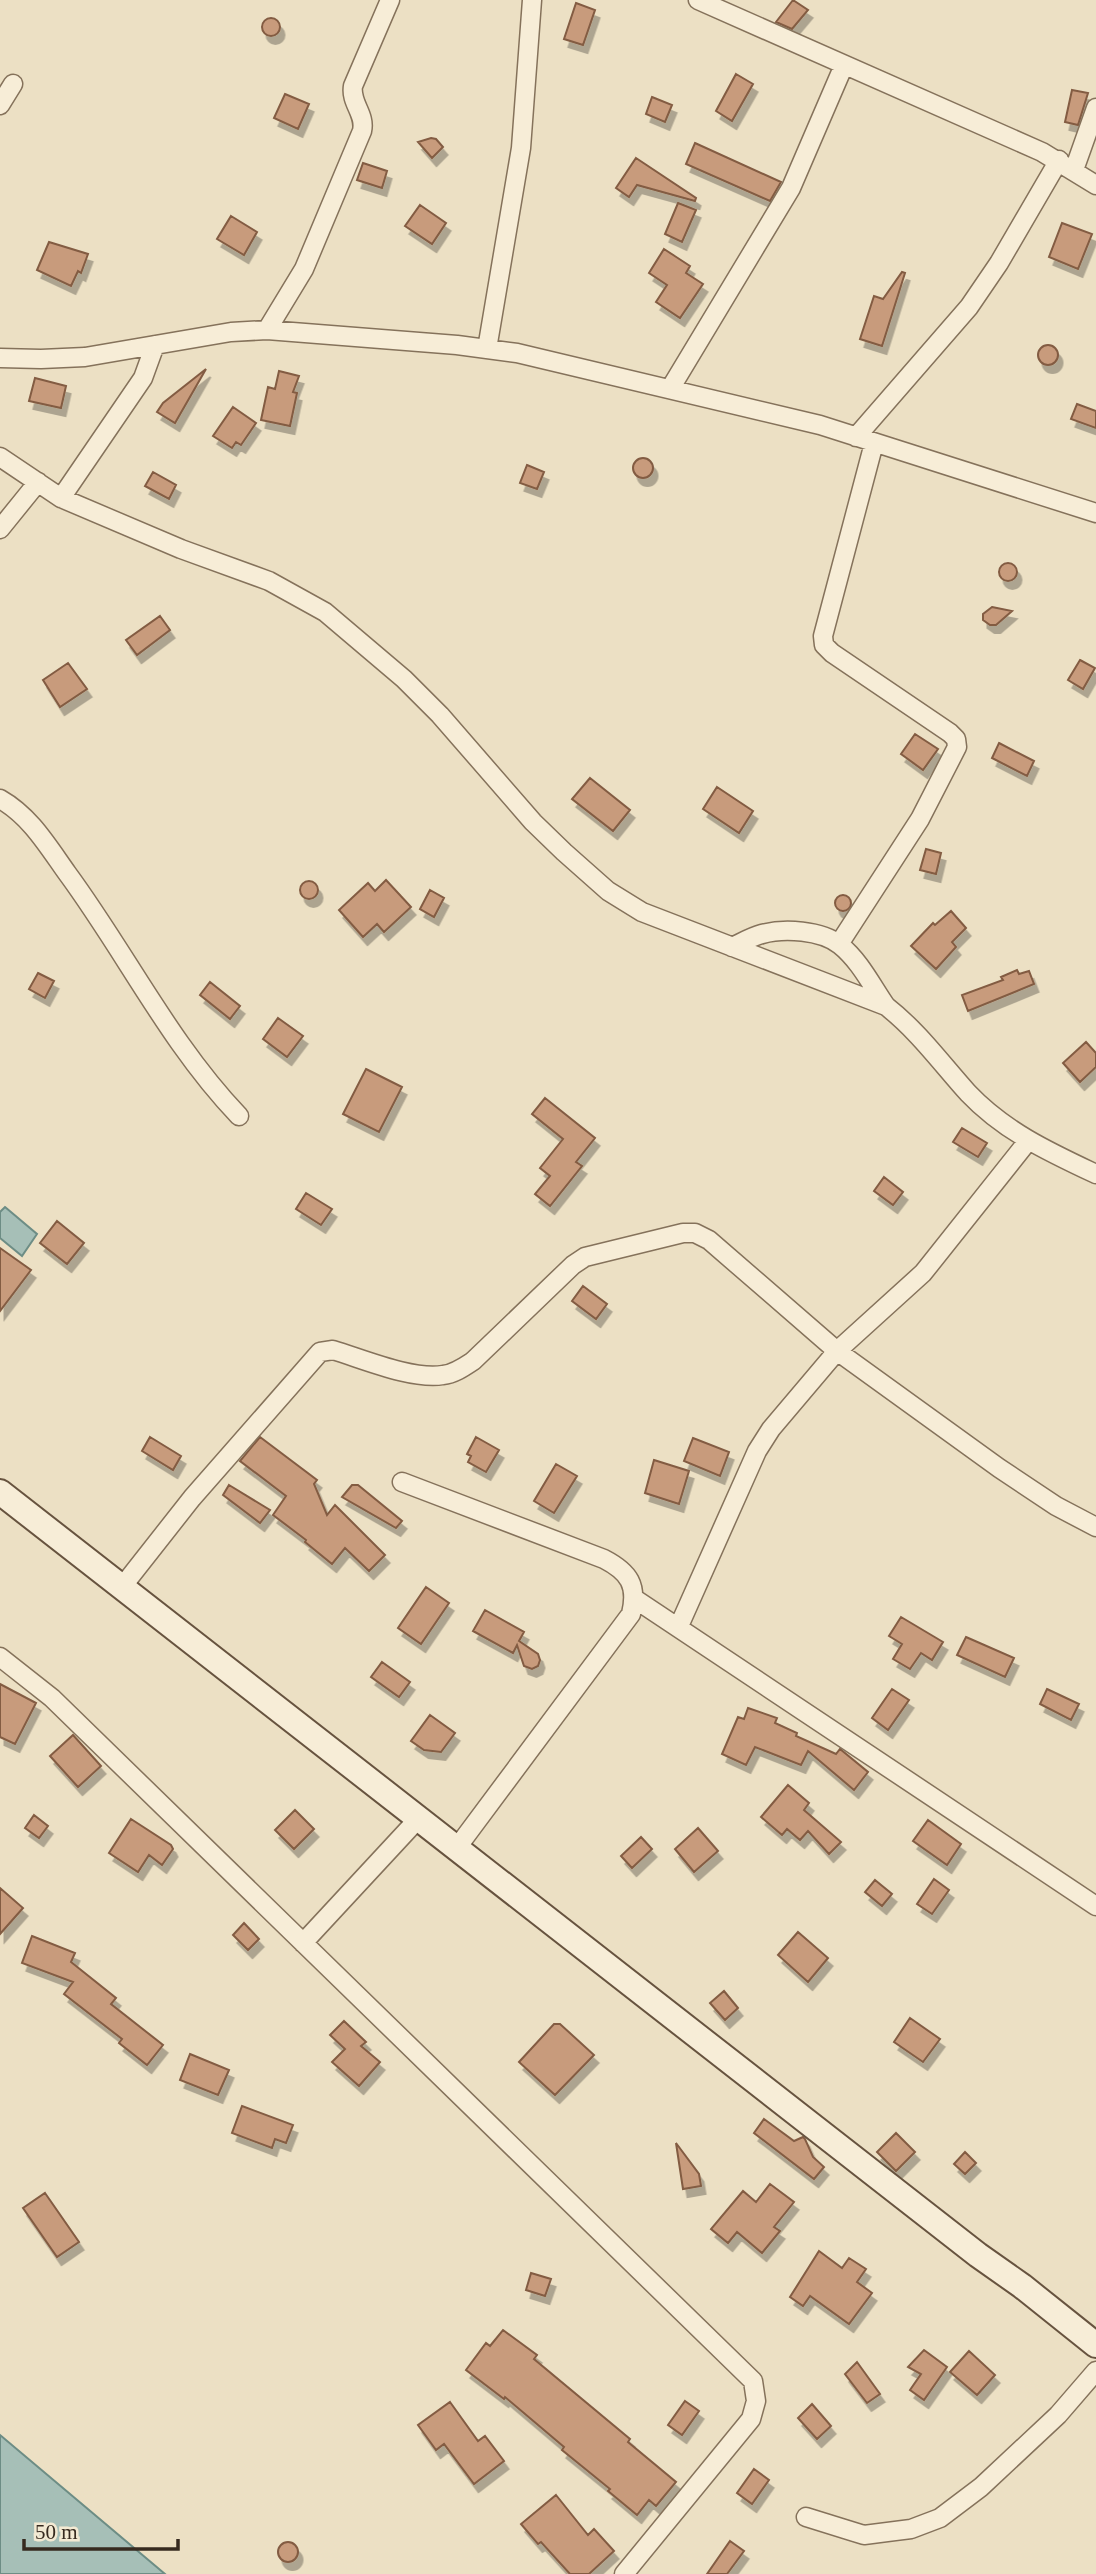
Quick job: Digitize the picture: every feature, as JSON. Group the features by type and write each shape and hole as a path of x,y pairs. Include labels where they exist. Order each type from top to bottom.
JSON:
{"main road":[{"path":"0,1492 1096,2345"}],"street":[{"path":"267,330 304,269 362,131 364,124 352,94 353,86 390,0"},
{"path":"487,349 521,148 532,0"},
{"path":"698,0 1066,165 1096,185"},
{"path":"670,389 791,188 844,65"},
{"path":"0,105 13,84"},
{"path":"856,437 969,307 1066,165 1096,108"},
{"path":"0,358 85,357 232,332 267,330 517,353 789,417 1096,513"},
{"path":"61,498 143,378 155,345"},
{"path":"839,944 920,819 957,747 956,739 950,733 824,645 822,636 874,443"},
{"path":"0,457 61,498 181,550 269,581 325,612 404,679 440,715 533,822 608,891 642,912 886,1006"},
{"path":"0,529 38,482"},
{"path":"0,799 16,808 33,826 94,910 197,1070 239,1116"},
{"path":"732,947 761,934 783,930 816,934 839,944 853,958 886,1006 907,1023 969,1094 991,1114 1028,1140 1096,1174"},
{"path":"679,1626 757,1451 771,1429 837,1352 923,1273 1028,1140"},
{"path":"122,1587 192,1498 320,1352 332,1350 415,1374 443,1376 472,1361 573,1265 585,1257 682,1233 695,1233 709,1240 837,1352 1010,1476 1056,1506 1096,1527"},
{"path":"402,1482 604,1559 621,1568 630,1581 635,1599 631,1614 456,1849"},
{"path":"635,1599 1096,1906"},
{"path":"0,1657 52,1698 753,2381 756,2401 751,2419 624,2574"},
{"path":"303,1943 418,1819"},
{"path":"807,2517 863,2535 911,2529 940,2518 990,2478 1058,2414 1096,2371"}],"water":[{"path":"5,1207 37,1234 22,1256 0,1238 0,1212"},
{"path":"0,2435 165,2574 0,2574"}],"building":[{"path":"793,0 808,10 792,29 776,22"},
{"path":"576,3 595,10 583,45 564,39"},
{"path":"267,18 275,18 280,27 278,34 267,36 262,31 262,23"},
{"path":"736,74 753,84 732,121 716,111"},
{"path":"1072,90 1088,93 1078,125 1065,122"},
{"path":"285,94 309,104 298,129 274,118"},
{"path":"652,97 672,105 665,122 646,114"},
{"path":"436,139 443,147 432,158 418,142"},
{"path":"695,143 781,182 770,201 686,164"},
{"path":"636,158 696,198 695,201 637,185 629,197 616,188"},
{"path":"363,163 387,171 382,188 357,180"},
{"path":"678,203 696,210 682,242 665,234"},
{"path":"420,205 446,223 432,244 405,226"},
{"path":"231,216 257,232 244,255 217,239"},
{"path":"1062,223 1092,234 1078,269 1049,257"},
{"path":"49,242 88,254 81,273 78,271 71,286 37,270"},
{"path":"664,249 690,266 686,273 703,284 680,318 656,302 667,285 649,273"},
{"path":"902,272 905,273 882,346 860,339 874,296 883,299"},
{"path":"1048,345 1055,348 1058,355 1055,362 1048,365 1041,362 1038,355 1041,348"},
{"path":"206,369 175,423 157,412 163,403"},
{"path":"279,371 299,376 293,392 297,393 290,426 261,420 268,387 275,389"},
{"path":"35,378 66,386 61,408 29,401"},
{"path":"1077,404 1096,411 1096,428 1071,419"},
{"path":"233,407 256,423 241,445 236,442 232,448 213,436"},
{"path":"639,458 647,458 653,468 647,478 639,478 633,472 633,464"},
{"path":"527,465 544,472 537,489 520,483"},
{"path":"153,472 176,485 169,499 145,486"},
{"path":"1004,563 1012,563 1017,572 1015,579 1004,581 999,576 999,568"},
{"path":"992,607 1012,611 996,625 990,625 983,620 983,614"},
{"path":"160,616 170,630 137,655 126,640"},
{"path":"1080,660 1095,668 1083,689 1068,680"},
{"path":"68,663 87,689 60,707 43,680"},
{"path":"915,734 938,749 923,770 901,754"},
{"path":"999,743 1034,761 1027,776 992,758"},
{"path":"590,778 630,810 613,831 572,799"},
{"path":"717,787 753,811 739,833 703,809"},
{"path":"926,849 941,853 936,874 920,870"},
{"path":"386,880 411,907 384,932 377,924 363,937 339,910 368,883 375,891"},
{"path":"309,881 316,883 316,897 309,899 302,897 300,890 302,883"},
{"path":"430,890 444,898 434,917 420,909"},
{"path":"840,895 846,895 851,903 849,909 840,911 835,906 835,900"},
{"path":"951,911 966,928 952,942 956,947 936,969 911,946 933,923 935,925"},
{"path":"1017,970 1019,974 1029,971 1034,984 968,1011 962,995 1003,980 1001,977"},
{"path":"38,973 54,981 45,998 29,989"},
{"path":"210,982 240,1006 230,1019 200,995"},
{"path":"278,1018 303,1036 287,1057 263,1039"},
{"path":"1086,1042 1096,1053 1096,1067 1080,1082 1063,1063"},
{"path":"366,1069 402,1087 379,1132 343,1114"},
{"path":"545,1098 595,1138 576,1162 582,1166 550,1206 535,1194 550,1176 540,1168 563,1139 532,1114"},
{"path":"962,1128 987,1143 978,1157 953,1142"},
{"path":"884,1177 903,1192 893,1205 874,1191"},
{"path":"306,1193 332,1209 321,1225 296,1209"},
{"path":"57,1221 84,1243 67,1264 40,1243"},
{"path":"0,1248 31,1270 0,1311"},
{"path":"583,1286 607,1304 596,1319 572,1301"},
{"path":"150,1437 181,1456 173,1470 142,1451"},
{"path":"260,1437 317,1480 314,1484 327,1515 335,1505 385,1555 369,1571 345,1548 332,1564 273,1515 286,1496 240,1461"},
{"path":"476,1437 499,1450 486,1472 468,1462 471,1456 467,1454"},
{"path":"693,1438 729,1452 720,1476 684,1461"},
{"path":"654,1460 689,1471 679,1504 645,1493"},
{"path":"556,1464 577,1476 554,1513 534,1501"},
{"path":"229,1485 270,1510 260,1523 223,1495"},
{"path":"352,1485 358,1485 402,1521 396,1528 342,1497"},
{"path":"426,1587 449,1603 421,1644 398,1628"},
{"path":"485,1610 524,1632 519,1641 538,1654 538,1666 532,1669 524,1666 517,1645 513,1653 473,1631"},
{"path":"901,1617 943,1642 932,1660 921,1653 910,1669 893,1659 902,1644 889,1636"},
{"path":"966,1637 1014,1658 1005,1677 957,1655"},
{"path":"382,1662 410,1682 399,1697 371,1677"},
{"path":"0,1684 36,1703 15,1744 0,1737"},
{"path":"892,1689 909,1700 888,1730 872,1718"},
{"path":"1047,1689 1079,1704 1071,1720 1040,1704"},
{"path":"748,1708 777,1718 775,1723 797,1733 796,1736 836,1754 840,1749 868,1772 854,1790 808,1751 801,1765 755,1747 746,1765 722,1754 738,1717 744,1719"},
{"path":"430,1715 455,1733 441,1752 424,1750 411,1741"},
{"path":"73,1735 101,1766 78,1787 50,1756"},
{"path":"788,1785 809,1803 804,1810 841,1842 829,1854 808,1831 800,1840 787,1829 782,1835 761,1817"},
{"path":"295,1810 314,1829 294,1849 275,1830"},
{"path":"34,1815 48,1826 39,1838 25,1828"},
{"path":"131,1819 171,1845 173,1849 162,1865 149,1855 138,1872 109,1853"},
{"path":"928,1820 961,1844 947,1865 913,1841"},
{"path":"698,1828 718,1851 694,1872 675,1849"},
{"path":"641,1837 652,1849 632,1868 621,1856"},
{"path":"934,1879 949,1890 932,1914 917,1904"},
{"path":"875,1880 892,1894 882,1906 865,1892"},
{"path":"0,1888 23,1908 0,1934"},
{"path":"244,1923 259,1939 248,1950 233,1935"},
{"path":"798,1932 828,1958 808,1982 778,1955"},
{"path":"32,1936 75,1953 71,1962 116,1998 111,2004 163,2045 147,2065 119,2043 122,2039 64,1994 73,1982 22,1963"},
{"path":"724,1991 738,2008 725,2020 710,2003"},
{"path":"910,2018 940,2039 923,2062 894,2042"},
{"path":"344,2021 366,2042 361,2046 380,2062 359,2086 332,2062 345,2049 330,2035"},
{"path":"554,2024 560,2024 594,2055 555,2095 519,2062"},
{"path":"190,2054 229,2070 218,2095 180,2080"},
{"path":"242,2106 293,2125 286,2143 275,2139 272,2148 232,2133"},
{"path":"764,2119 794,2141 803,2137 805,2139 813,2157 824,2167 814,2179 754,2133"},
{"path":"896,2133 915,2152 896,2171 877,2152"},
{"path":"676,2143 699,2174 701,2186 683,2189"},
{"path":"965,2152 976,2163 965,2174 954,2164"},
{"path":"770,2184 794,2202 774,2227 780,2231 762,2253 737,2232 728,2243 711,2229 743,2191 756,2202"},
{"path":"45,2193 79,2242 57,2257 23,2208"},
{"path":"819,2251 842,2268 849,2258 866,2269 857,2282 872,2293 849,2324 810,2296 803,2306 790,2297"},
{"path":"531,2273 551,2279 545,2296 526,2290"},
{"path":"503,2330 537,2355 534,2359 630,2439 628,2442 676,2482 656,2506 649,2500 637,2515 562,2450 564,2447 505,2397 504,2399 466,2370 486,2343 490,2346"},
{"path":"924,2350 947,2367 924,2400 910,2390 921,2374 908,2367"},
{"path":"969,2351 995,2375 977,2395 950,2372"},
{"path":"857,2362 880,2394 867,2403 845,2374"},
{"path":"685,2401 699,2411 682,2435 668,2425"},
{"path":"450,2402 478,2441 485,2436 504,2461 474,2484 444,2444 436,2450 418,2425"},
{"path":"812,2404 831,2426 817,2439 798,2418"},
{"path":"754,2469 769,2480 752,2504 737,2493"},
{"path":"556,2495 588,2535 594,2529 614,2551 589,2574 570,2574 521,2524"},
{"path":"730,2541 744,2551 727,2574 707,2574"},
{"path":"288,2542 295,2545 298,2552 295,2559 288,2562 281,2559 278,2552 281,2545"}]}
